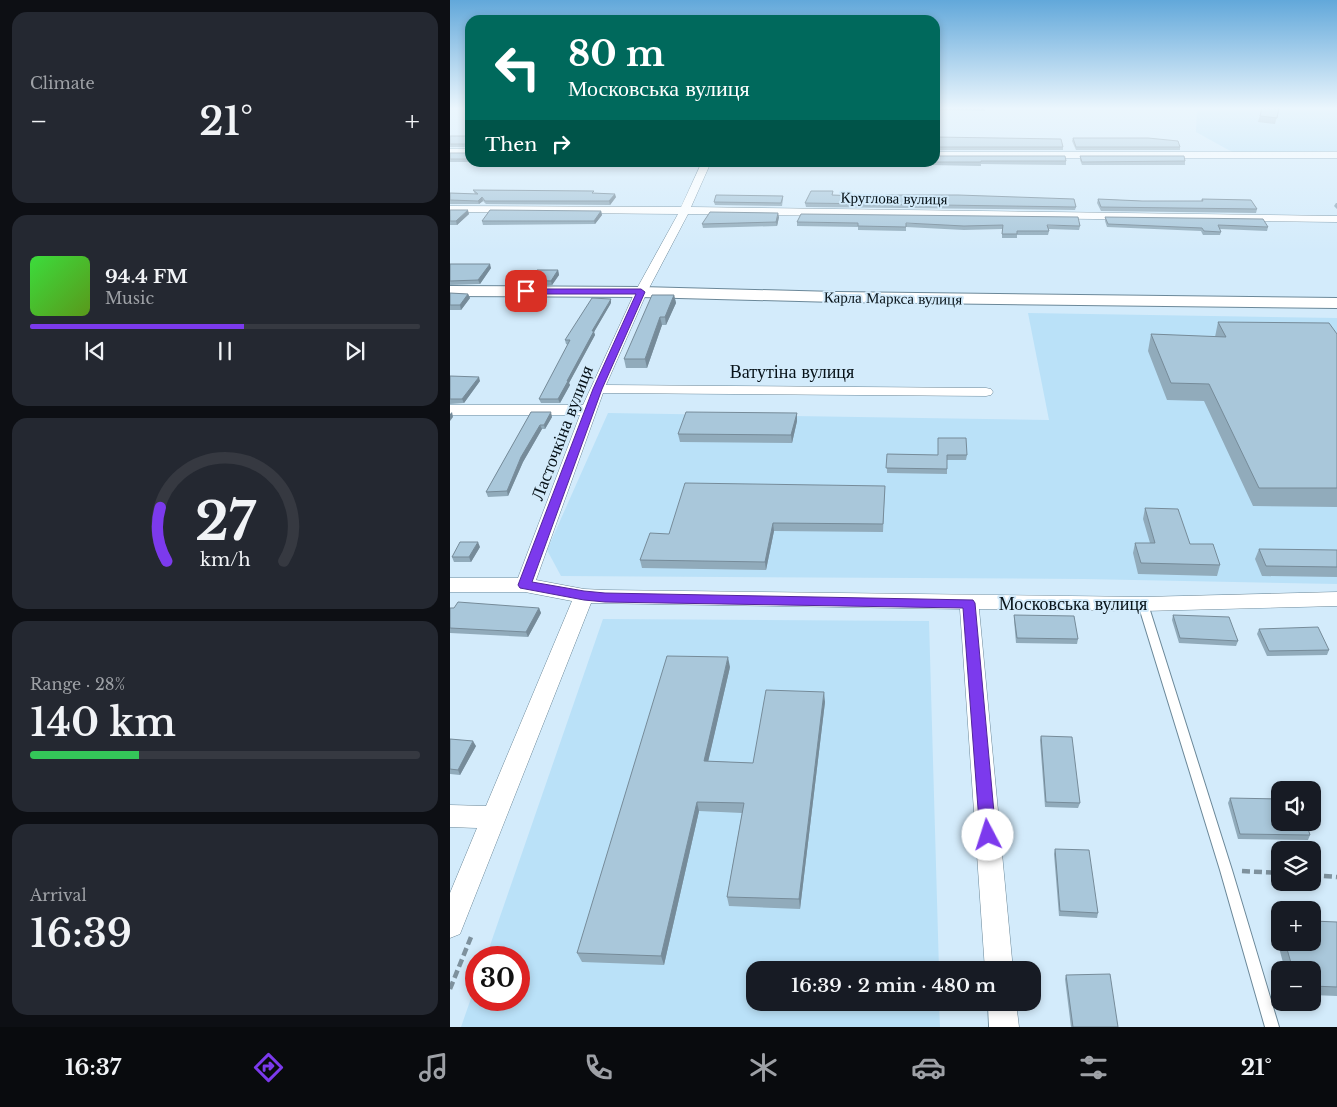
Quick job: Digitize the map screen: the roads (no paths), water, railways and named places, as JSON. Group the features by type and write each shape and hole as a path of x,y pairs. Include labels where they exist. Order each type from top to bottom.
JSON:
{"street":[{"name":"Ласточкіна вулиця","path":"525,585 597,389 641,292 685,210 705,167"},
{"name":"Круглова вулиця","path":"450,209 685,210 1337,219"},
{"name":"Карла Маркса вулиця","path":"450,291 641,292 874,298 1337,303"},
{"name":"Ватутіна вулиця","path":"597,389 986,392"},
{"path":"450,410 590,410"},
{"name":"Московська вулиця","path":"450,584 525,585 584,596 969,603 1143,604 1337,599"},
{"path":"450,925 584,596"},
{"path":"969,603 998,961"},
{"path":"450,816 494,817"},
{"path":"1003,1011 1004,1027"}],"lane":[{"path":"1143,604 1226,870 1272,1027"}]}
